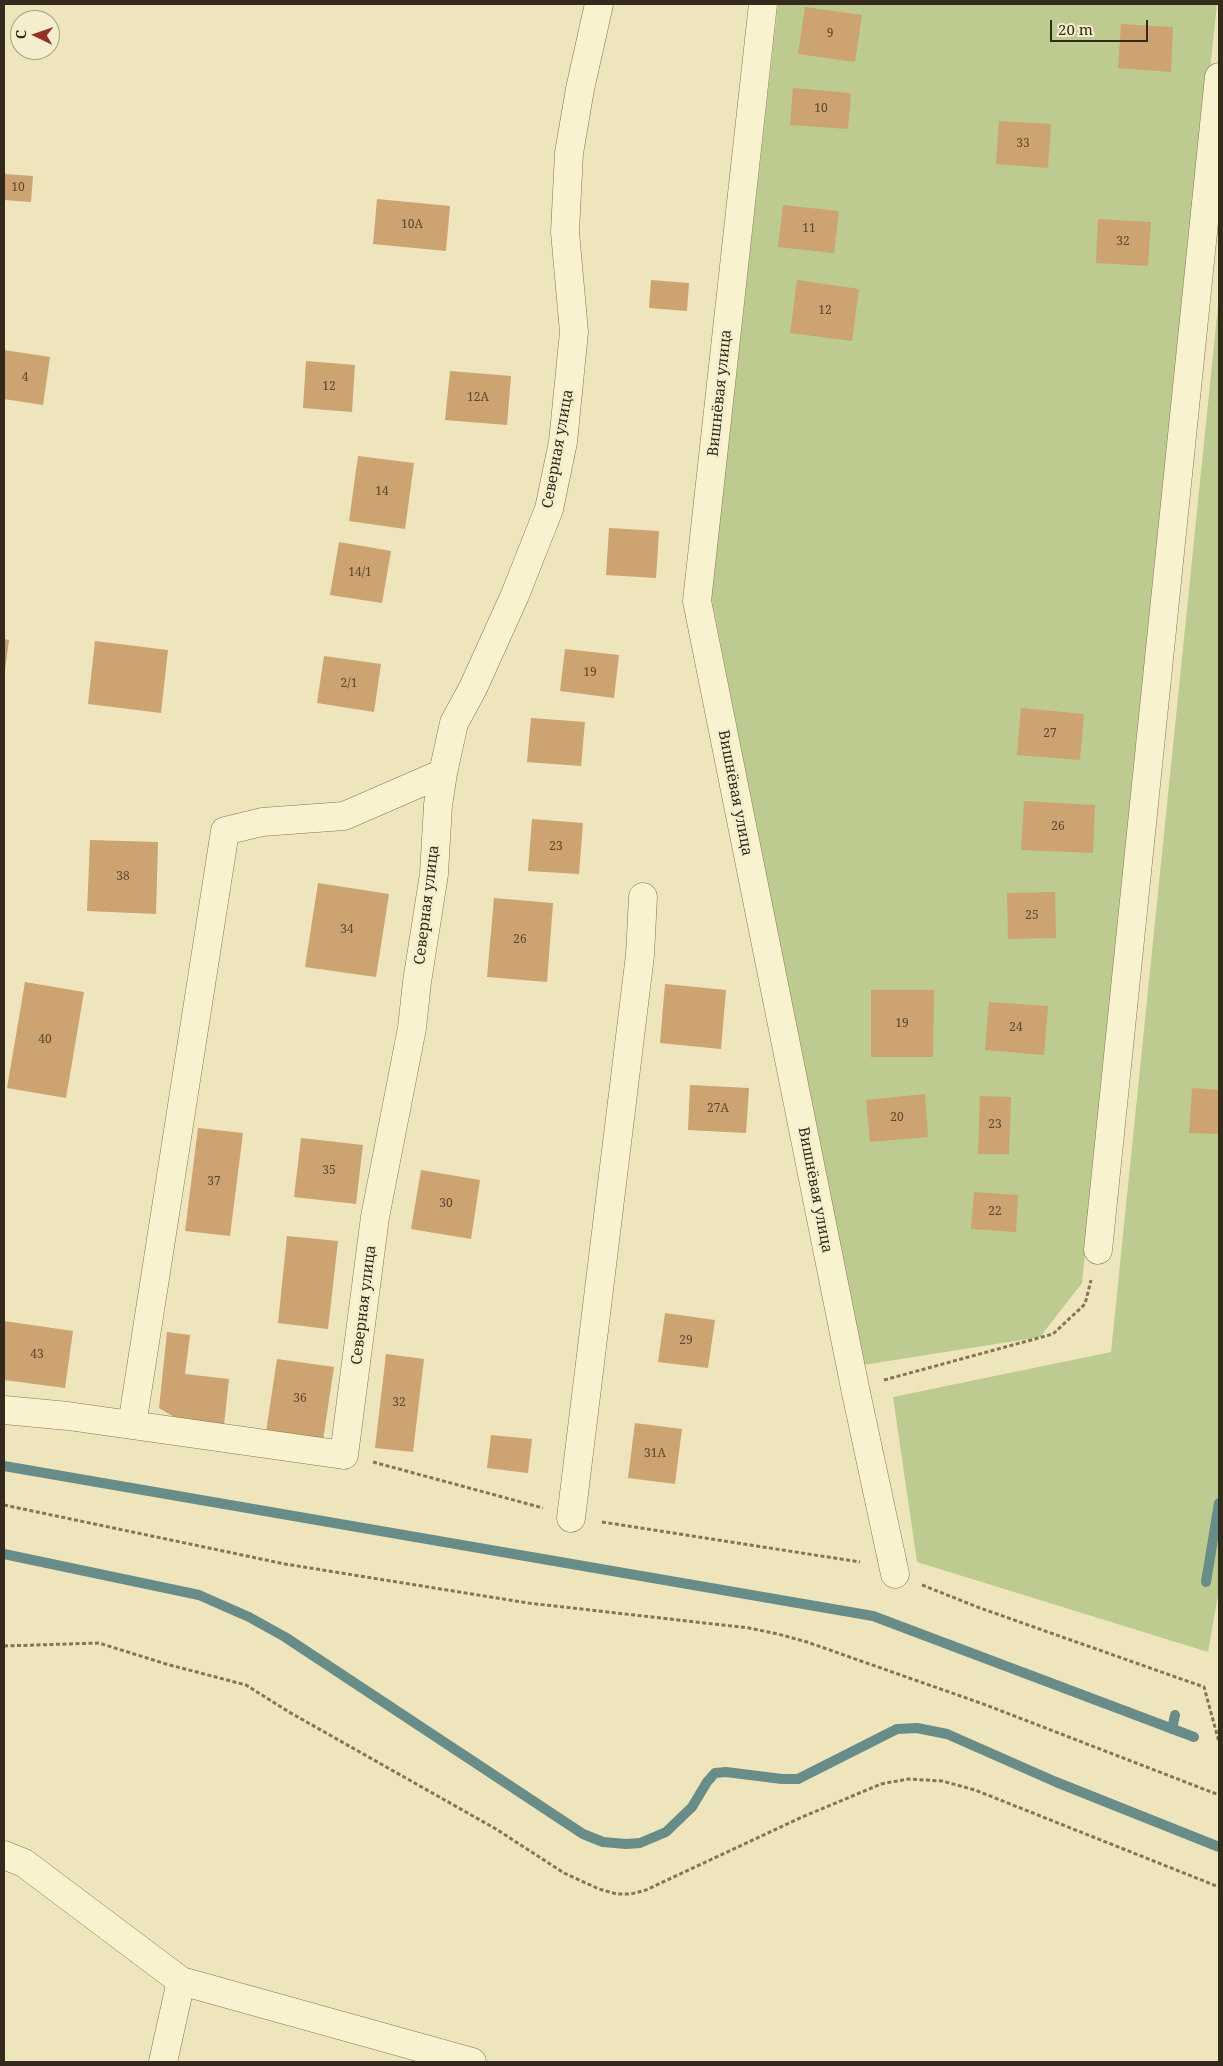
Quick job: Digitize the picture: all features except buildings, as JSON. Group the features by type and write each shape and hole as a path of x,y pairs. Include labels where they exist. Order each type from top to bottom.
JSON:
{"street":[{"name":"Северная улица","path":"344,1455 375,1217 412,1028 417,982 434,874 438,805 443,773 454,723 473,688 515,595 549,509 563,442 574,332 564,232 569,153 598,4"},
{"name":"Вишнёвая улица","path":"764,4 696,601 855,1388 895,1574"},
{"path":"1098,1250 1219,77"},
{"path":"132,1425 224,831 262,822 344,816 443,773"},
{"path":"572,1518 640,955 643,897"},
{"path":"4,1410 132,1425 344,1455"},
{"path":"4,1855 24,1862 181,1981 472,2062"},
{"path":"164,2062 181,1981"}],"path":[{"path":"855,1388 1052,1334 1085,1304 1098,1250"},
{"path":"344,1455 530,1503"},
{"path":"4,1505 285,1564 528,1603 749,1628 778,1634 808,1642 958,1695 1219,1795"},
{"path":"4,1646 100,1643 166,1664 246,1685 289,1712 496,1829 564,1873 592,1887 617,1894 631,1894 646,1890 810,1813 881,1784 908,1779 942,1781 975,1790 1219,1887"},
{"path":"1204,1687 1219,1742"}],"green space":[{"path":"778,4 1217,4 1082,1283 1040,1337 863,1365 711,596"},
{"path":"1219,296 1219,1590 1208,1652 917,1562 893,1397 1111,1352"}],"waterway":[{"path":"4,1466 873,1616 1194,1737"},
{"path":"1206,1582 1219,1503"},
{"path":"4,1554 199,1595 249,1617 285,1637 583,1834 603,1842 640,1843 666,1832 692,1807 707,1782 715,1773 726,1772 782,1779 798,1779 897,1729 917,1728 947,1734 1056,1782 1219,1847"},
{"path":"1172,1729 1175,1715"}]}
